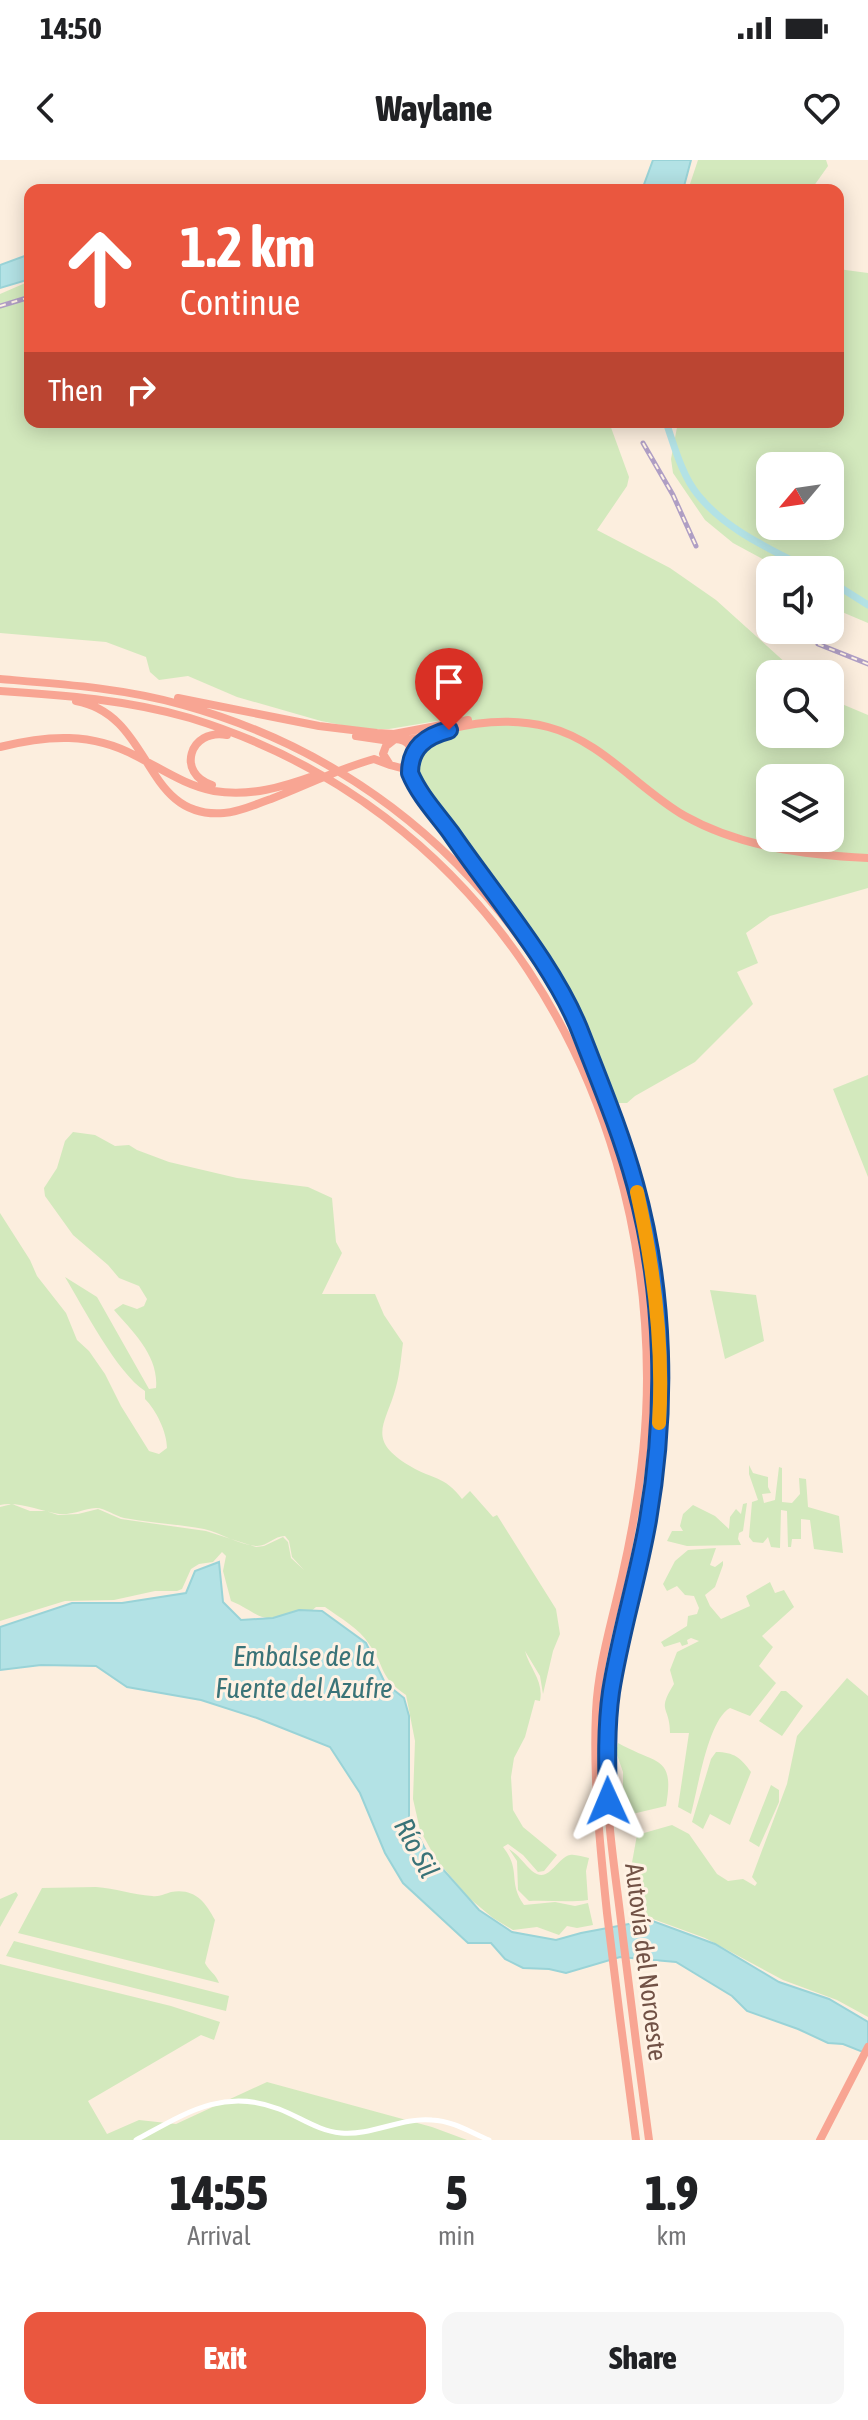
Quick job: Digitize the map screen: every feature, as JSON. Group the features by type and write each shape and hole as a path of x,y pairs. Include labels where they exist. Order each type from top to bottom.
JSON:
{"highway":[{"path":"0,678 102,684 391,741 429,736 480,722"},
{"name":"Autovía del Noroeste","path":"0,678 133,693 183,705 254,729 347,777 416,827 490,900 547,976 588,1053 620,1133 636,1187 649,1249 660,1345 659,1414 650,1507 611,1694 607,1771 609,1830 649,2140"},
{"path":"0,693 82,702 107,713 130,733 161,786 185,805 205,811 225,813 247,808 374,759 387,762"},
{"name":"Autovía del Noroeste","path":"0,693 105,700 186,717 240,736 332,783 393,822 482,907 514,948 545,996 573,1050 612,1148 627,1199 645,1318 646,1427 639,1495 606,1643 596,1706 595,1770 598,1830 636,2140"},
{"path":"319,726 394,734 457,721 522,722 550,728 598,750 631,779 686,817 733,837 787,851 868,858"},
{"path":"264,791 201,781 191,761 196,745 211,734 225,734 310,770"},
{"path":"0,747 57,736 89,739 133,754 165,772 215,791 264,791 357,760 384,749 391,741"},
{"path":"357,760 373,756 401,768 412,758 421,741 429,736"},
{"path":"404,740 412,748 412,779 527,941 566,1002 588,1053"},
{"path":"384,749 387,762"},
{"path":"820,2140 868,2047"}],"street":[{"path":"136,2140 192,2111 234,2099 264,2104 319,2128 341,2133 359,2133 430,2119 451,2123 489,2140"}],"green space":[{"path":"698,160 826,160 828,166 815,184 690,184"},
{"path":"844,270 868,273 868,623 844,613 844,556 757,556 733,543 705,520 673,473 671,459 677,428 844,428"},
{"path":"24,284 24,297 0,304 0,294"},
{"path":"24,301 24,428 611,428 629,477 627,486 597,530 670,568 716,600 756,636 756,644 765,644 782,660 756,660 756,748 844,748 844,705 868,715 868,888 770,916 746,933 758,963 737,972 753,1004 695,1062 627,1103 617,1103 595,1046 551,964 417,772 427,749 447,734 443,720 389,729 362,729 321,721 237,697 188,676 159,680 150,672 146,657 106,642 0,633 0,308"},
{"path":"868,1075 868,1177 833,1089"},
{"path":"73,1132 95,1135 115,1146 129,1145 169,1162 237,1178 308,1187 332,1198 336,1242 342,1253 322,1294 375,1294 384,1315 403,1343 397,1382 382,1431 387,1448 410,1466 450,1486 462,1499 470,1491 493,1517 497,1515 556,1609 560,1634 543,1694 540,1676 525,1651 541,1694 540,1701 535,1700 525,1737 514,1758 511,1777 513,1810 523,1827 557,1855 544,1871 538,1872 508,1844 503,1847 512,1863 516,1889 524,1905 555,1902 575,1906 588,1903 593,1925 567,1926 559,1935 537,1927 513,1930 469,1898 436,1859 420,1830 413,1799 415,1741 406,1695 386,1677 360,1633 325,1607 316,1607 302,1619 294,1611 285,1619 275,1619 262,1617 231,1601 223,1571 226,1556 222,1552 213,1562 191,1569 182,1589 177,1591 155,1591 114,1600 65,1601 0,1621 0,1507 11,1504 0,1505 0,1213 37,1276 66,1313 77,1340 105,1374 149,1451 159,1454 167,1448 163,1428 145,1399 145,1391 112,1355 65,1277 97,1297 149,1389 156,1388 156,1376 149,1355 114,1310 123,1304 137,1309 144,1306 147,1299 139,1286 119,1278 73,1235 45,1196 44,1188 57,1168 65,1141","holes":["13,1504 22,1505 45,1511 30,1511","99,1508 124,1518 204,1529 231,1539 206,1531 121,1519 98,1509 78,1514 58,1515 48,1512 64,1514","285,1536 289,1541 292,1557 304,1570 291,1558 288,1542 283,1537 264,1546 256,1547 250,1545 261,1546"]},
{"path":"710,1290 756,1295 764,1341 725,1359"},
{"path":"749,1465 753,1473 768,1477 771,1493 762,1494 764,1503 775,1500 779,1467 782,1468 782,1502 792,1503 800,1494 799,1478 806,1479 808,1507 839,1516 843,1553 814,1549 810,1520 801,1519 801,1539 792,1539 791,1547 788,1547 787,1511 781,1510 780,1548 771,1547 768,1537 763,1543 753,1542 749,1537 752,1502 758,1500"},
{"path":"747,1503 743,1531 738,1539 741,1545 687,1546 667,1541 672,1531 683,1531 680,1526 683,1514 693,1505 715,1516 729,1529 730,1517 736,1509 741,1514 743,1504"},
{"path":"716,1548 710,1565 715,1567 723,1561 723,1565 715,1587 705,1595 721,1619 750,1606 746,1596 770,1582 775,1593 784,1590 794,1607 762,1636 773,1647 759,1666 776,1683 750,1716 730,1708 722,1715 710,1740 691,1814 678,1807 689,1733 670,1733 665,1705 674,1684 670,1670 677,1652 699,1641 691,1638 687,1640 688,1644 682,1646 680,1642 664,1647 661,1642 687,1626 688,1616 697,1614 699,1608 694,1596 685,1595 677,1586 667,1591 663,1584 675,1561 688,1550"},
{"path":"847,1678 868,1696 868,2017 837,2000 783,1980 705,1938 642,1915 633,1906 639,1883 631,1868 637,1835 672,1825 689,1834 717,1874 728,1881 743,1879 755,1886 757,1883 752,1877 787,1784 797,1736"},
{"path":"781,1691 786,1691 803,1706 782,1736 759,1721"},
{"path":"618,1743 653,1759 665,1769 668,1778 666,1806 628,1815 623,1807 623,1772 616,1752"},
{"path":"716,1752 736,1757 751,1772 730,1825 710,1814 703,1829 692,1822 711,1759"},
{"path":"771,1785 779,1790 779,1802 759,1847 749,1841"},
{"path":"509,1849 532,1871 543,1875 570,1855 589,1858 586,1871 588,1900 529,1901 518,1890 517,1861"},
{"path":"96,1887 155,1896 179,1891 198,1897 215,1920 205,1963 219,1983 18,1933 42,1888"},
{"path":"16,1892 18,1895 0,1927 0,1899"},
{"path":"14,1941 229,1996 226,2011 6,1956"},
{"path":"0,1964 171,2006 220,2022 214,2040 201,2035 88,2101 107,2134 139,2120 176,2124 267,2082 432,2127 467,2140 0,2140"}],"water":[{"path":"653,160 691,160 685,184 644,184"},
{"path":"24,256 24,281 0,288 0,265"},
{"name":"Embalse de la Fuente del Azufre","path":"219,1562 223,1602 241,1620 273,1618 299,1610 322,1611 366,1643 385,1683 404,1698 409,1716 409,1817 425,1849 479,1910 512,1932 556,1940 650,1920 715,1944 779,1982 829,1999 868,2022 868,2054 843,2044 828,2043 747,2011 732,1996 676,1962 620,1957 566,1973 523,1968 505,1959 491,1943 468,1943 403,1883 385,1853 360,1793 330,1747 201,1700 127,1687 96,1666 41,1665 0,1670 0,1627 72,1603 122,1603 186,1593 195,1571"}],"waterway":[{"path":"668,428 687,479 698,495 722,519 784,556"},
{"path":"844,590 868,605"}],"railway":[{"path":"0,306 24,299"},
{"path":"643,443 673,495 696,546"},
{"path":"818,644 868,664"}],"slow traffic":[{"path":"637,1192 655,1291 660,1345 659,1423"}],"route":[{"path":"449,730 429,736 417,746 409,768 412,779 527,941 566,1002 582,1034 620,1133 636,1187 649,1249 660,1345 658,1439 648,1521 611,1694 608,1801"}],"water label":[{"name":"Río Sil","path":"417,1848"}]}
